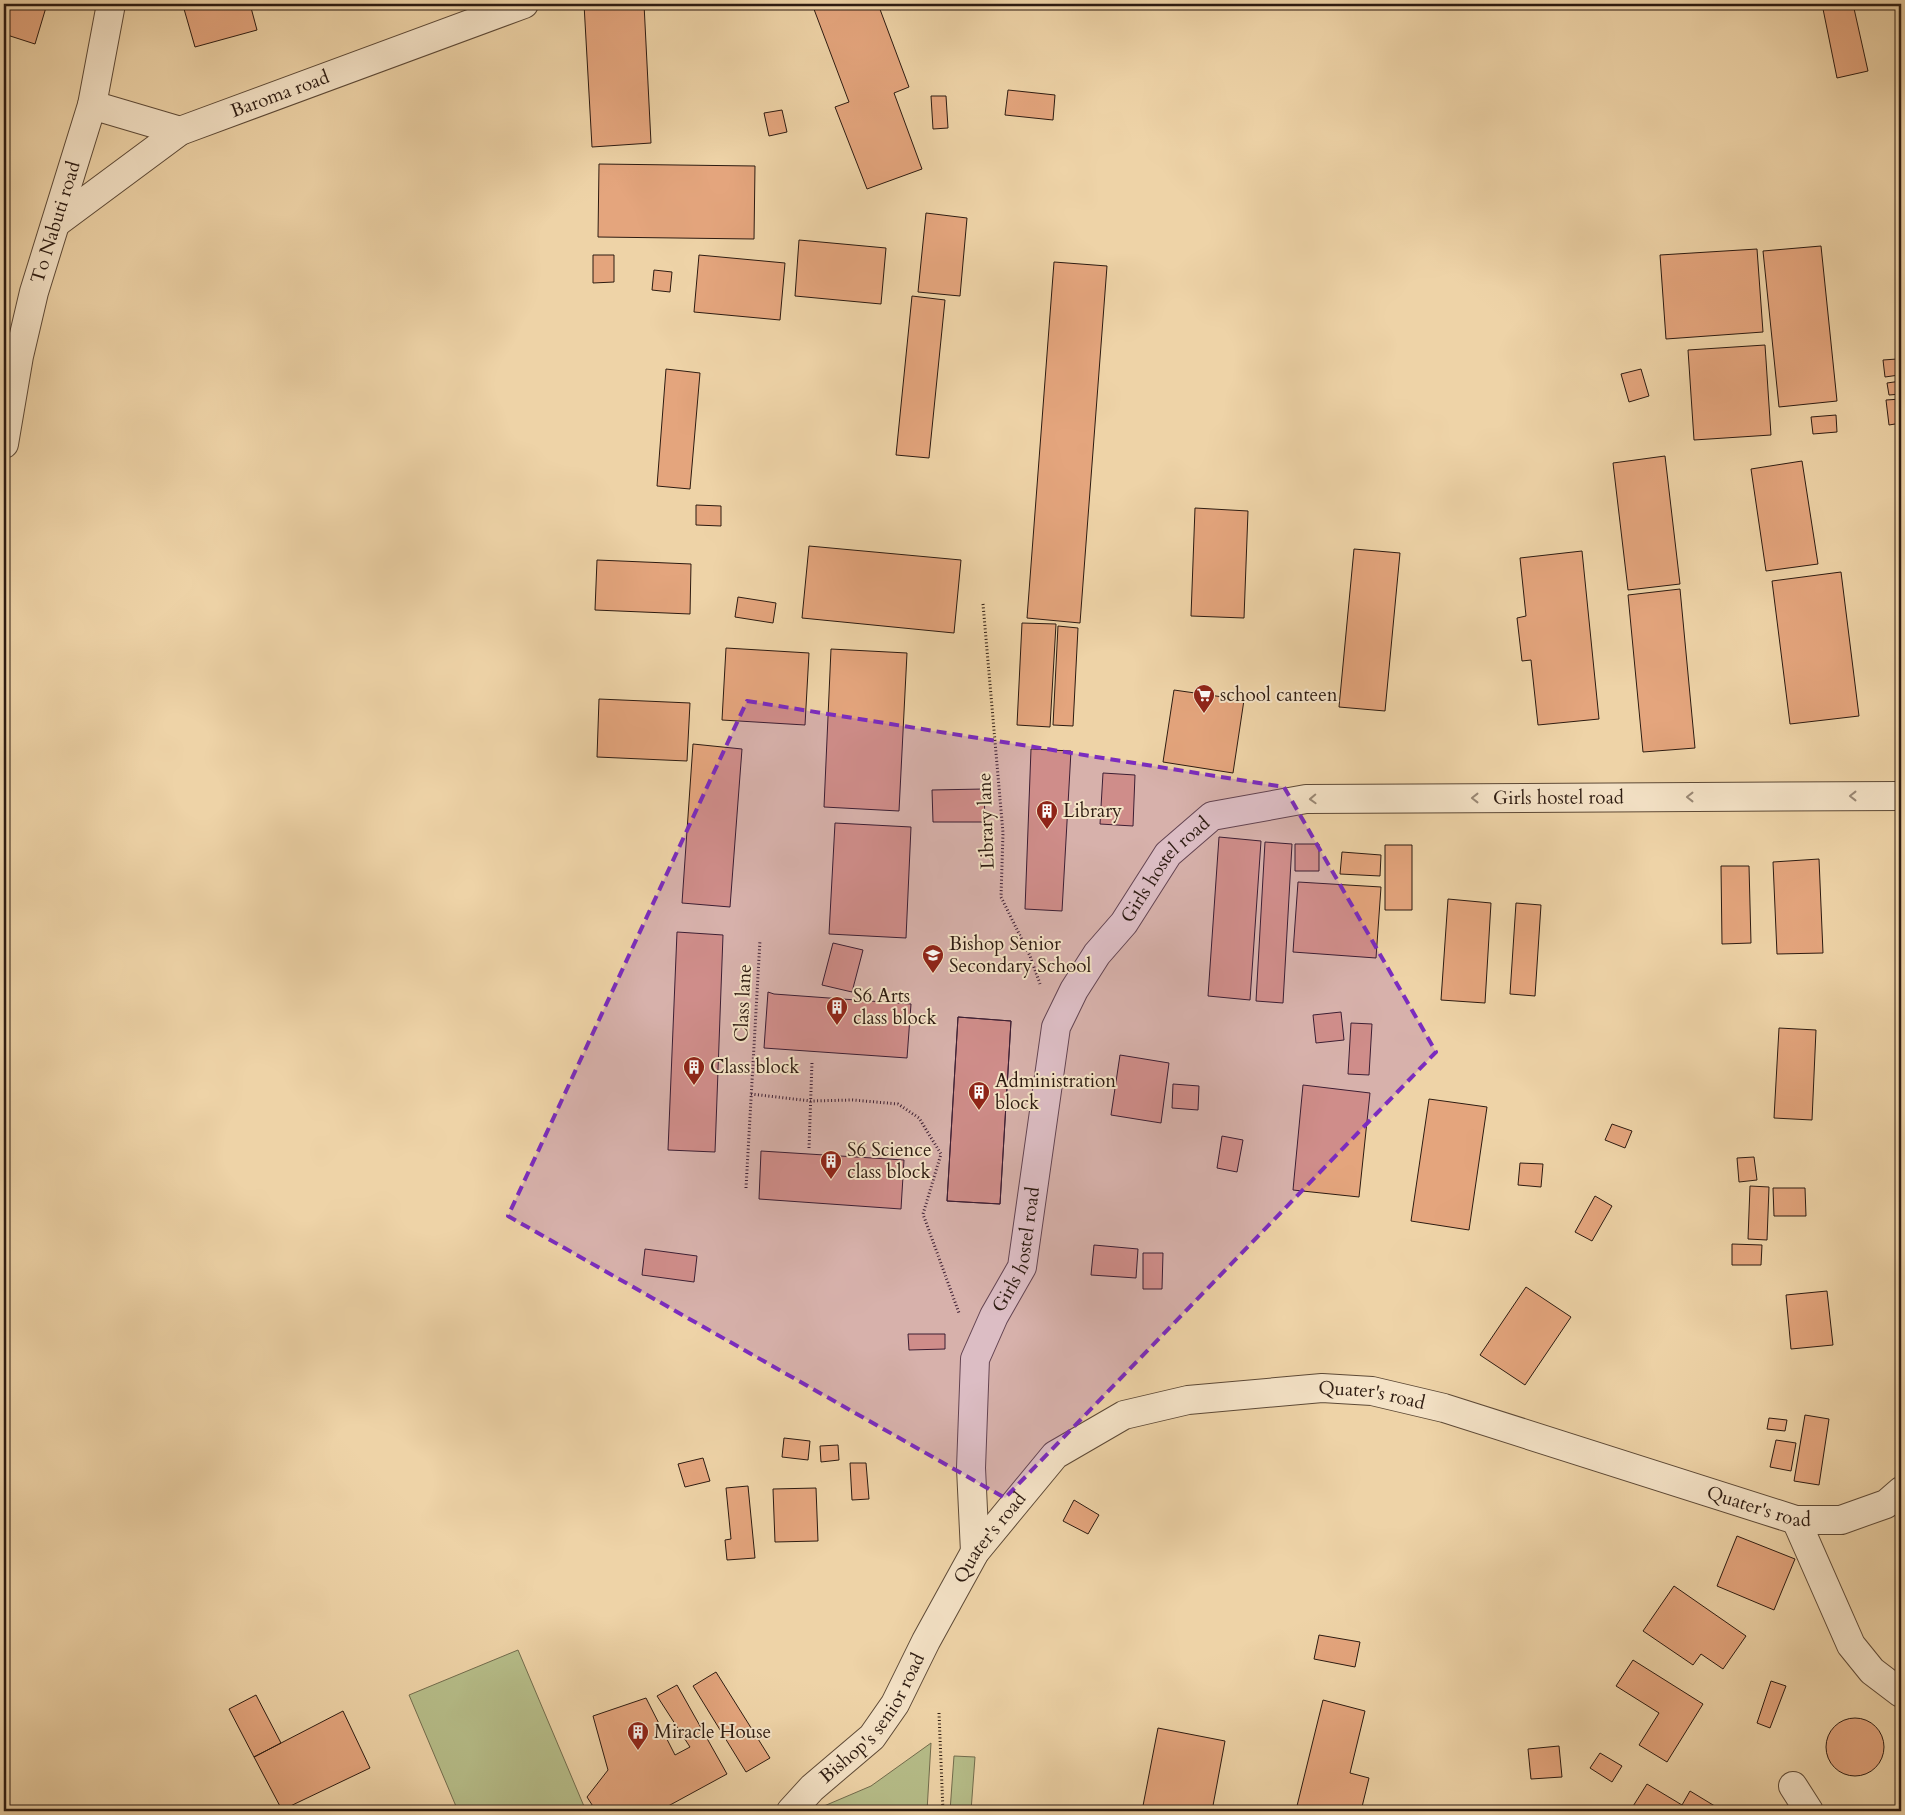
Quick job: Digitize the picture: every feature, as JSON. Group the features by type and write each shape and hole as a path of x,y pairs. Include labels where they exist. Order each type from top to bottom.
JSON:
{"street":[{"name":"To Nabuti road","path":"4,444 19,356 34,292 92,105 111,4"},
{"name":"Baroma road","path":"56,223 180,131 524,4"},
{"path":"92,105 180,131"},
{"name":"Girls hostel road","path":"975,1552 971,1468 976,1359 994,1316 1022,1267 1056,1027 1074,990 1097,954 1124,923 1168,854 1212,816 1306,799 1901,796"},
{"name":"Quater's road","path":"926,1641 975,1552 1055,1454 1124,1415 1188,1400 1322,1388 1372,1391 1444,1408 1796,1520 1841,1520 1886,1504 1901,1491"},
{"path":"1796,1520 1851,1645 1872,1671 1901,1693"},
{"name":"Bishop's senior road","path":"791,1811 812,1788 872,1737 894,1704 926,1641"},
{"path":"1793,1786 1809,1811"}],"path":[{"name":"Library lane","path":"983,604 1003,834 1001,897 1030,956 1056,1027"},
{"name":"Class lane","path":"746,1188 760,940"},
{"path":"809,1148 812,1062"},
{"path":"752,1094 811,1101 853,1100 898,1104 919,1118 941,1154 923,1214 976,1359"},
{"path":"939,1713 943,1811"}],"highlighted area":[{"path":"747,701 1284,787 1436,1052 1005,1498 508,1216"}],"green space":[{"path":"518,1650 586,1811 458,1811 409,1695"},
{"path":"931,1743 927,1811 818,1811 817,1809 871,1786"},
{"path":"954,1756 975,1757 971,1811 950,1811"}],"building":[{"path":"4,4 47,4 35,44 4,34"},
{"path":"203,4 250,4 257,30 195,47 184,9"},
{"path":"584,4 644,4 651,143 592,147"},
{"path":"812,4 878,4 909,87 894,93 922,169 867,189 835,107 849,102"},
{"path":"1822,4 1853,4 1868,71 1837,78"},
{"path":"1008,90 1055,95 1053,120 1005,115"},
{"path":"931,96 946,96 948,128 933,129"},
{"path":"782,110 787,132 769,136 764,113"},
{"path":"599,164 755,166 754,239 598,237"},
{"path":"926,213 967,218 960,296 918,292"},
{"path":"799,240 886,248 881,304 795,296"},
{"path":"1821,246 1837,401 1779,407 1763,251"},
{"path":"1757,249 1763,332 1666,339 1660,255"},
{"path":"593,255 614,255 614,282 593,283"},
{"path":"699,255 785,263 780,320 694,312"},
{"path":"1054,262 1107,266 1080,623 1027,618"},
{"path":"654,270 672,272 670,292 652,290"},
{"path":"912,296 945,300 929,458 896,455"},
{"path":"1765,345 1771,435 1694,440 1688,350"},
{"path":"1897,359 1899,375 1885,377 1883,360"},
{"path":"666,369 700,373 690,489 657,486"},
{"path":"1641,369 1649,396 1629,402 1621,374"},
{"path":"1901,381 1901,394 1889,395 1887,383"},
{"path":"1901,399 1901,423 1889,425 1886,400"},
{"path":"1836,415 1837,432 1813,434 1811,417"},
{"path":"1665,456 1680,584 1628,590 1613,463"},
{"path":"1802,461 1818,564 1766,571 1751,469"},
{"path":"696,505 721,506 721,526 696,525"},
{"path":"1195,508 1248,511 1244,618 1191,616"},
{"path":"809,546 961,560 954,633 802,618"},
{"path":"1354,549 1400,553 1385,711 1339,707"},
{"path":"1582,551 1599,719 1538,725 1531,660 1522,661 1517,618 1526,616 1520,558"},
{"path":"597,560 691,564 690,614 595,610"},
{"path":"1841,572 1859,716 1790,724 1772,581"},
{"path":"1680,589 1695,748 1643,752 1628,595"},
{"path":"738,597 776,603 773,623 735,617"},
{"path":"1022,623 1056,624 1050,727 1017,725"},
{"path":"1058,626 1078,628 1073,726 1053,725"},
{"path":"726,648 809,653 805,725 722,720"},
{"path":"831,649 907,653 899,811 824,807"},
{"path":"1174,690 1244,700 1233,773 1163,762"},
{"path":"599,699 690,703 687,761 597,757"},
{"path":"693,744 742,749 730,907 682,903"},
{"name":"Library","path":"1031,749 1071,751 1062,911 1025,909"},
{"path":"1103,773 1135,775 1133,826 1100,824"},
{"path":"984,789 985,822 933,822 932,790"},
{"path":"835,823 911,827 906,938 829,934"},
{"path":"1219,837 1261,841 1250,1000 1208,996"},
{"path":"1265,842 1292,844 1283,1003 1256,1001"},
{"path":"1295,844 1319,844 1319,871 1295,871"},
{"path":"1385,845 1412,845 1412,910 1385,910"},
{"path":"1342,852 1381,855 1380,876 1340,874"},
{"path":"1819,859 1823,953 1777,954 1773,862"},
{"path":"1721,866 1749,866 1751,943 1722,944"},
{"path":"1298,882 1381,887 1376,958 1293,952"},
{"path":"1448,899 1491,903 1485,1003 1441,1000"},
{"path":"1516,903 1541,905 1535,996 1510,994"},
{"name":"Class block","path":"677,932 723,935 715,1152 668,1150"},
{"path":"833,943 863,950 852,992 822,985"},
{"name":"S6 Arts class block","path":"768,992 911,1004 907,1058 764,1048"},
{"path":"1341,1012 1344,1040 1316,1043 1313,1015"},
{"name":"Administration block","path":"958,1017 1011,1021 1000,1204 947,1201"},
{"name":"Administration block","path":"958,1017 1011,1021 1000,1204 947,1201"},
{"path":"1351,1023 1372,1024 1369,1075 1348,1074"},
{"path":"1779,1028 1816,1030 1812,1120 1774,1118"},
{"path":"1120,1055 1169,1063 1161,1123 1111,1115"},
{"path":"1173,1084 1199,1086 1198,1110 1172,1108"},
{"path":"1303,1085 1370,1093 1359,1197 1293,1190"},
{"path":"1429,1099 1487,1107 1469,1230 1411,1221"},
{"path":"1612,1124 1632,1131 1625,1148 1605,1140"},
{"path":"1222,1136 1243,1140 1237,1172 1217,1168"},
{"name":"S6 Science class block","path":"761,1151 904,1160 901,1209 759,1199"},
{"path":"1754,1157 1757,1180 1739,1182 1737,1158"},
{"path":"1520,1163 1543,1164 1541,1187 1518,1185"},
{"path":"1750,1186 1769,1187 1767,1240 1748,1239"},
{"path":"1773,1188 1805,1188 1806,1216 1774,1216"},
{"path":"1595,1196 1612,1206 1592,1241 1575,1232"},
{"path":"1732,1244 1762,1245 1761,1265 1732,1265"},
{"path":"1094,1245 1138,1249 1136,1278 1091,1275"},
{"path":"645,1249 697,1256 694,1282 642,1275"},
{"path":"1143,1253 1163,1253 1162,1289 1143,1289"},
{"path":"1526,1287 1571,1317 1525,1385 1480,1355"},
{"path":"1827,1291 1833,1345 1791,1349 1786,1295"},
{"path":"908,1334 945,1334 945,1349 909,1350"},
{"path":"1805,1415 1829,1419 1819,1485 1794,1481"},
{"path":"1769,1418 1787,1420 1785,1431 1767,1429"},
{"path":"784,1438 810,1441 808,1460 782,1457"},
{"path":"1776,1440 1796,1443 1791,1471 1770,1467"},
{"path":"838,1445 839,1460 821,1462 820,1446"},
{"path":"703,1458 710,1481 685,1487 678,1464"},
{"path":"850,1463 866,1463 869,1499 852,1500"},
{"path":"748,1486 755,1558 727,1560 725,1540 731,1539 726,1488"},
{"path":"816,1488 818,1541 775,1542 773,1489"},
{"path":"1074,1500 1099,1515 1088,1534 1063,1521"},
{"path":"1737,1536 1795,1559 1774,1610 1717,1586"},
{"path":"1674,1586 1746,1636 1723,1669 1701,1654 1693,1665 1643,1631"},
{"path":"1319,1635 1360,1642 1355,1667 1314,1659"},
{"path":"1633,1660 1703,1704 1667,1762 1639,1745 1659,1713 1616,1686"},
{"path":"716,1672 770,1758 746,1772 693,1686"},
{"path":"1771,1681 1786,1686 1770,1728 1757,1723"},
{"name":"Miracle House","path":"677,1685 727,1774 659,1811 596,1811 587,1797 608,1770 593,1716 646,1698 675,1755 690,1747 657,1696"},
{"path":"256,1695 281,1743 254,1757 229,1709"},
{"path":"1323,1700 1365,1711 1350,1773 1369,1778 1361,1811 1296,1810"},
{"path":"343,1711 370,1768 282,1810 254,1757"},
{"path":"1855,1718 1866,1720 1879,1731 1884,1747 1882,1758 1871,1771 1855,1776 1844,1774 1831,1763 1826,1747 1828,1736 1839,1723"},
{"path":"1158,1728 1225,1741 1212,1811 1142,1811"},
{"path":"1559,1746 1562,1777 1531,1779 1528,1749"},
{"path":"1600,1753 1622,1766 1612,1782 1590,1768"},
{"path":"1647,1784 1682,1805 1690,1791 1723,1811 1630,1811"}],"place":[{"name":"school canteen","path":"1204,714"},
{"name":"Library","path":"1047,830"},
{"name":"Bishop Senior Secondary School","path":"933,974"},
{"name":"S6 Arts class block","path":"837,1026"},
{"name":"Class block","path":"694,1086"},
{"name":"Administration block","path":"979,1111"},
{"name":"S6 Science class block","path":"831,1180"},
{"name":"Miracle House","path":"638,1751"}]}
